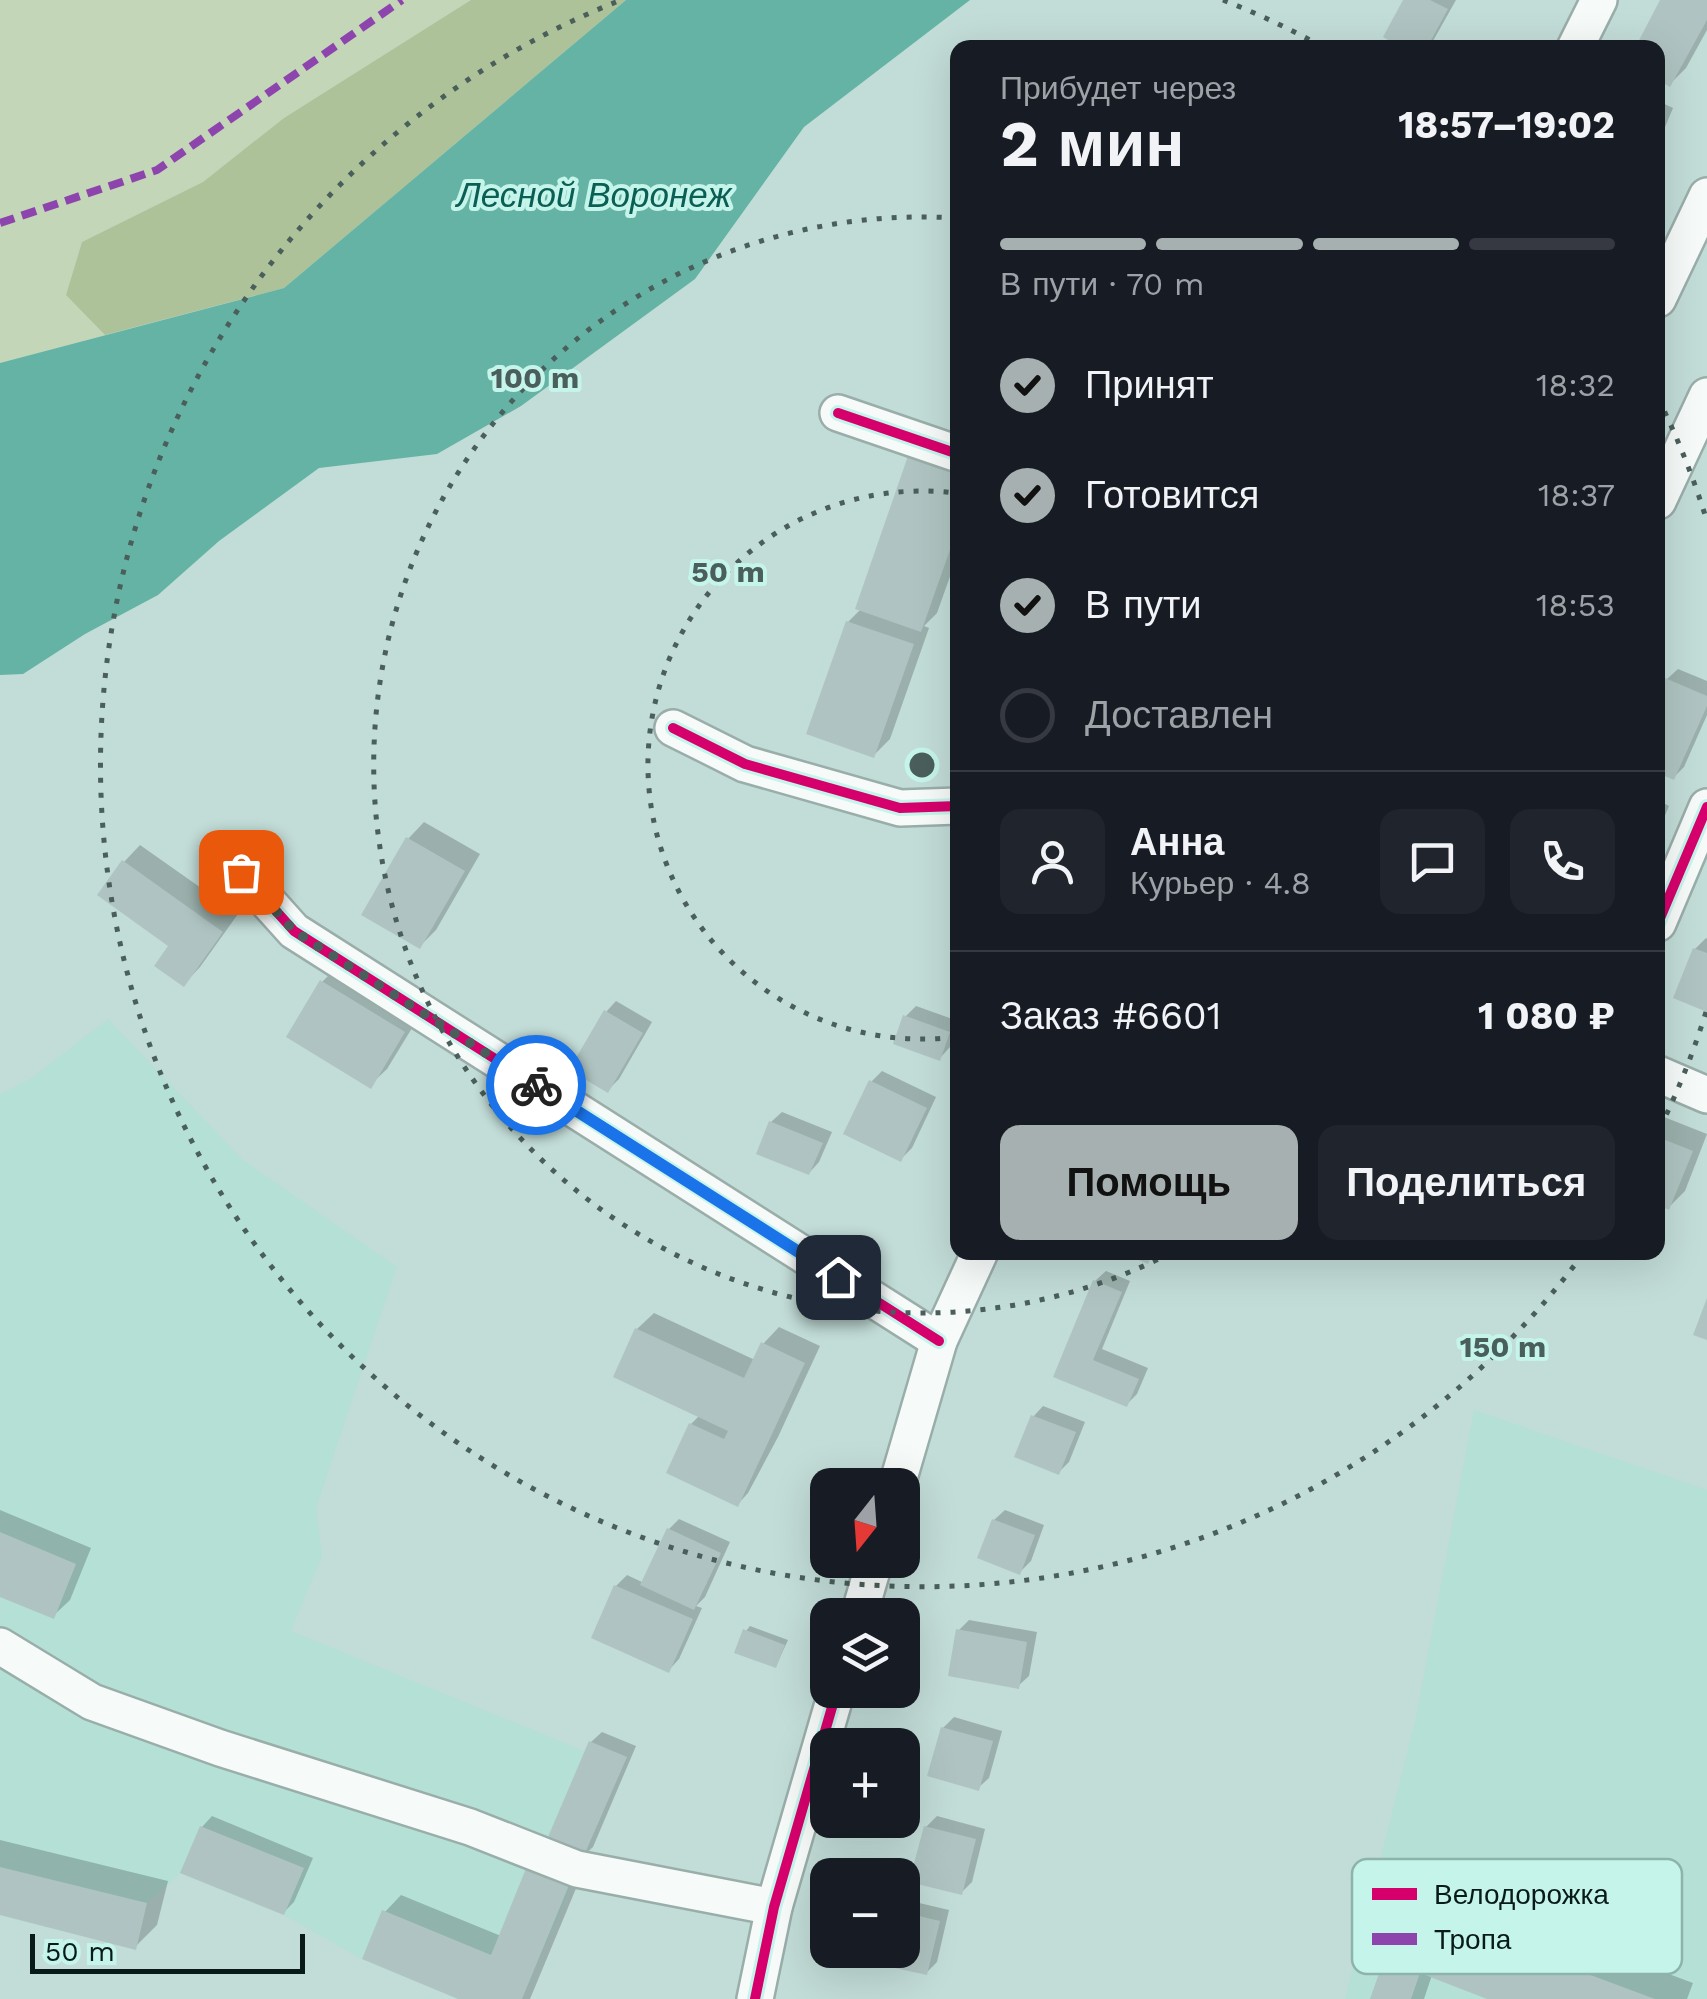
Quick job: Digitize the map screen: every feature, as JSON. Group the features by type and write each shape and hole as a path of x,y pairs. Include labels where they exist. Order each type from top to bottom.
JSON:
{"street":[{"path":"1579,40 1599,0"},
{"path":"1665,284 1707,196"},
{"path":"1665,487 1707,396"},
{"path":"838,413 950,451"},
{"path":"673,728 745,764 900,808 950,806"},
{"path":"1665,907 1707,808"},
{"path":"241,872 294,931 939,1341"},
{"path":"1665,1077 1707,1095"},
{"path":"902,1468 939,1341 976,1260"},
{"path":"0,1646 92,1702 220,1748 470,1827 578,1869 774,1907"},
{"path":"755,1999 774,1907 832,1708"}],"shaded area":[{"path":"0,0 471,0 284,118 203,182 82,242 66,295 105,335 0,363"},
{"path":"471,0 626,0 284,288 105,335 66,295 82,242 203,182 284,118"},
{"path":"108,1019 243,1160 397,1267 316,1508 322,1556 291,1631 584,1751 589,1741 627,1757 522,1999 458,1999 362,1959 284,1915 181,1873 147,1903 136,1950 0,1915 0,1094 30,1079"},
{"path":"1474,1410 1707,1490 1707,1999 1345,1999 1352,1971 1682,1974 1682,1859 1380,1859 1415,1722"}],"water":[{"name":"Лесной Воронеж","path":"626,0 970,0 804,127 695,279 521,406 437,454 319,468 219,541 158,595 85,634 23,674 0,675 0,363 284,288"}],"building":[{"path":"1403,0 1430,0 1448,9 1431,40 1383,37"},
{"path":"1660,0 1707,0 1707,20 1670,87 1665,84 1665,40 1639,40"},
{"path":"908,456 950,471 950,550 921,632 855,609"},
{"path":"846,621 914,644 874,758 806,734"},
{"path":"1665,678 1707,696 1707,706 1674,780 1665,776"},
{"path":"406,837 465,871 420,949 361,915"},
{"path":"122,860 223,932 184,987 154,966 168,946 97,895"},
{"path":"1693,948 1707,953 1707,1012 1673,998"},
{"path":"320,980 405,1032 371,1089 286,1037"},
{"path":"604,1010 643,1033 608,1093 569,1070"},
{"path":"903,1015 950,1032 940,1061 893,1044"},
{"path":"869,1080 927,1108 901,1162 843,1134"},
{"path":"769,1121 823,1143 809,1175 756,1154"},
{"path":"1665,1140 1693,1151 1669,1210 1665,1208"},
{"path":"1093,1280 1122,1292 1093,1360 1139,1379 1127,1407 1053,1377"},
{"path":"1707,1298 1707,1340 1693,1335"},
{"path":"635,1328 744,1378 761,1342 805,1363 738,1507 666,1473 689,1423 724,1439 728,1431 613,1377"},
{"path":"1031,1415 1076,1432 1059,1475 1014,1457"},
{"path":"992,1519 1035,1535 1020,1575 977,1558"},
{"path":"667,1528 721,1553 694,1610 640,1585"},
{"path":"0,1532 76,1564 54,1619 0,1597"},
{"path":"614,1585 693,1619 669,1673 591,1638"},
{"path":"743,1629 785,1645 776,1668 734,1653"},
{"path":"956,1629 1027,1642 1019,1689 948,1676"},
{"path":"941,1727 993,1741 979,1791 927,1776"},
{"path":"589,1741 627,1757 582,1860 545,1844"},
{"path":"200,1826 304,1868 284,1915 180,1873"},
{"path":"924,1826 976,1839 962,1895 920,1885 920,1858 915,1858"},
{"path":"529,1861 572,1878 522,1999 458,1999 362,1959 382,1910 491,1955"},
{"path":"0,1867 147,1903 136,1950 0,1915"},
{"path":"920,1916 940,1921 927,1975 895,1968 920,1968"},
{"path":"1379,1974 1420,1974 1411,1999 1370,1999"},
{"path":"1423,1974 1588,1974 1655,1999 1487,1999"}],"marked path":[{"path":"0,223 157,170 402,0"}],"cycle path":[{"path":"838,413 950,451"},
{"path":"673,728 745,764 900,808 950,806"},
{"path":"1665,906 1707,807"},
{"path":"241,872 294,931 939,1341"},
{"path":"755,1999 774,1907 832,1708"}],"way so far":[{"path":"241,872 294,931 536,1085"}],"route":[{"path":"536,1085 838,1277"}]}
